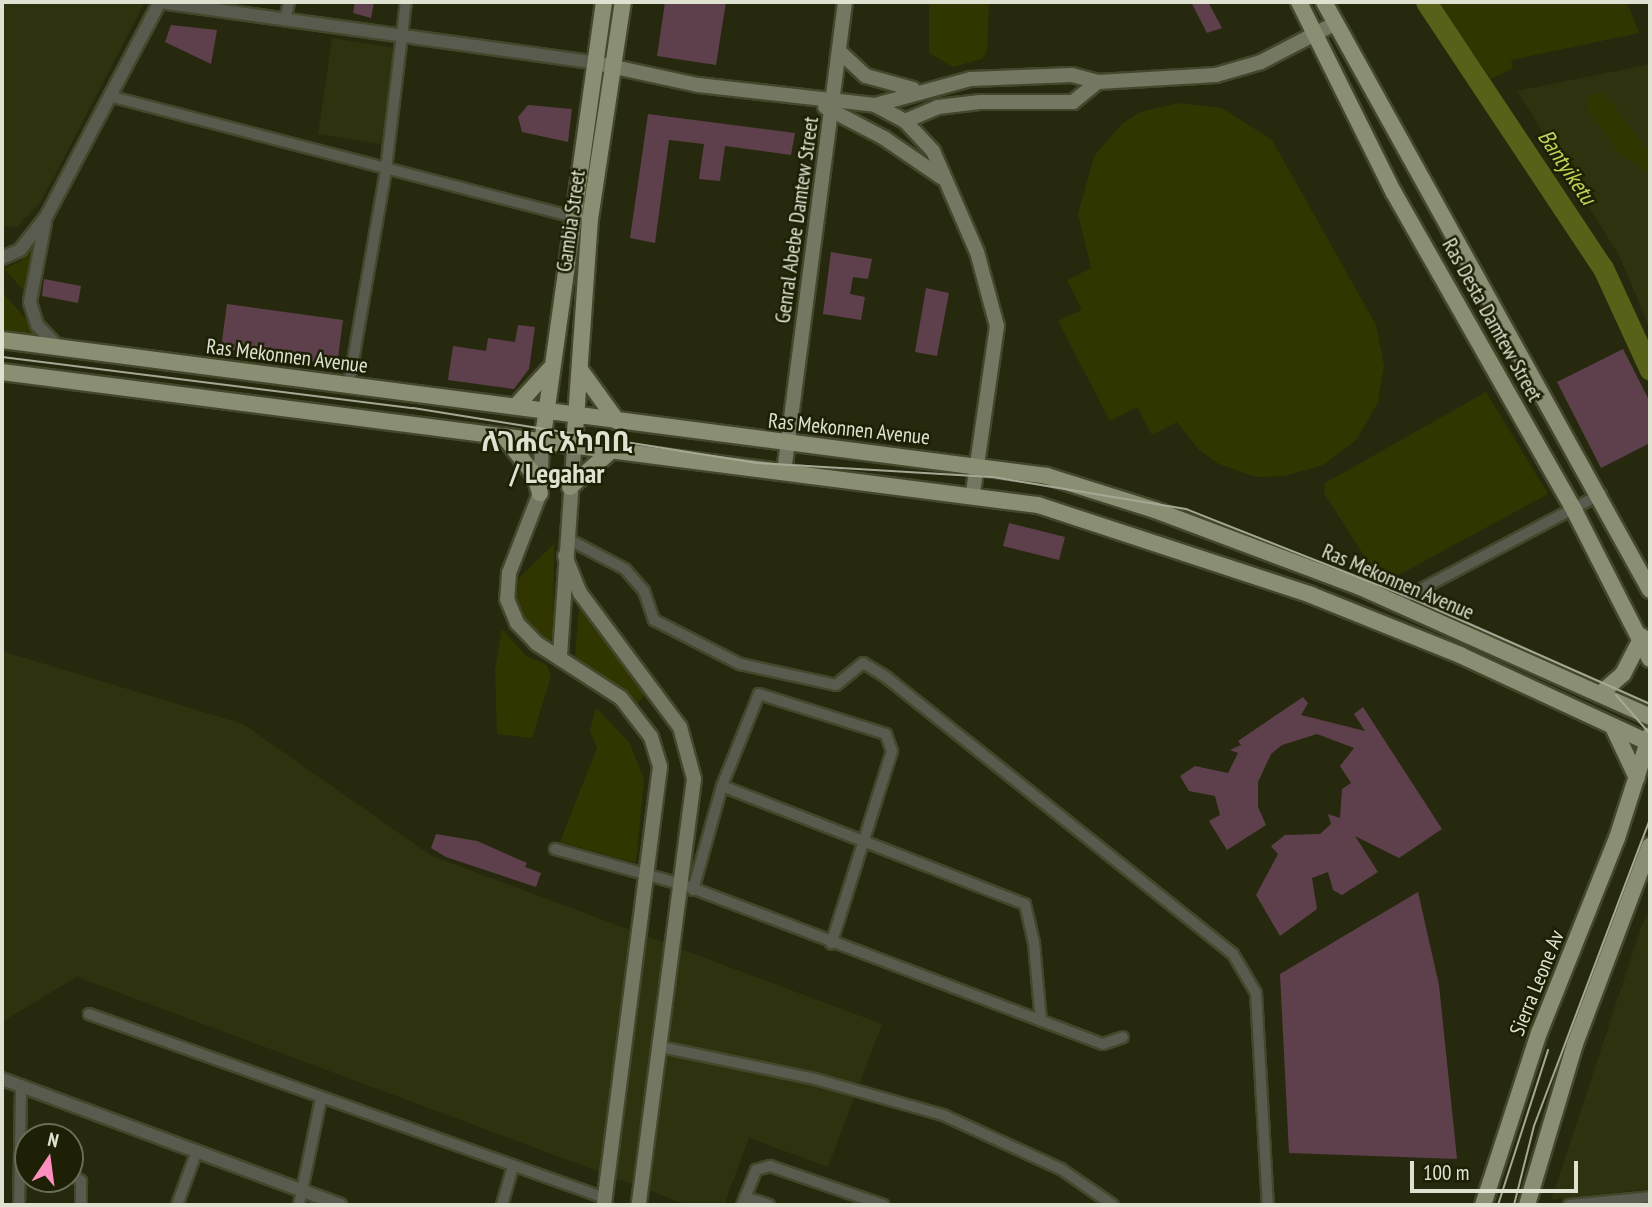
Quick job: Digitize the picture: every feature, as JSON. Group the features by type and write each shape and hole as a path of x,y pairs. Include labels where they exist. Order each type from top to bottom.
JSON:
{"main road":[{"name":"Gambia Street","path":"541,443 604,2"},
{"name":"Gambia Street","path":"574,447 582,371 589,232 623,2"},
{"name":"Genral Abebe Damtew Street","path":"784,472 834,104 845,2"},
{"name":"Ras Desta Damtew Street","path":"1298,2 1394,192 1574,510 1642,637 1650,659"},
{"name":"Ras Desta Damtew Street","path":"1324,2 1601,494 1650,590"},
{"path":"596,63 615,69 834,104 875,105 918,89 971,79 1072,75 1098,82 1216,75 1261,62 1336,23"},
{"path":"840,52 866,76 918,89"},
{"path":"905,121 938,107 980,102 1073,102 1098,82"},
{"path":"834,104 940,177"},
{"path":"875,105 905,121 933,151 940,177 977,252 997,326 974,493"},
{"name":"Ras Mekonnen Avenue","path":"2,340 1047,476 1124,499 1395,603 1650,717"},
{"path":"517,405 550,369"},
{"path":"582,371 617,421"},
{"name":"Ras Mekonnen Avenue","path":"2,372 504,436 541,443 974,493 1083,516 1311,594 1650,740"},
{"path":"504,436 535,476 540,493"},
{"path":"541,443 540,493 509,573 507,598 517,623 621,698 651,737 661,794 605,1202"},
{"path":"560,655 574,447"},
{"path":"570,487 612,450"},
{"path":"565,556 580,593 660,694 691,758 694,796 688,888 661,1047 639,1205"},
{"path":"1600,694 1623,674 1642,637"},
{"path":"1610,722 1630,752 1637,778"},
{"name":"Sierra Leone Av","path":"1483,1205 1539,1033 1650,740"},
{"path":"1527,1205 1575,1044 1650,846"}],"street":[{"path":"2,258 20,250 46,217 160,2 596,63"},
{"path":"285,20 289,2"},
{"path":"349,384 386,169 406,2"},
{"path":"108,96 575,217"},
{"path":"46,217 30,302 37,324 58,348"},
{"path":"1395,603 1601,494"},
{"path":"566,538 625,569 644,591 654,620 740,663 836,685 863,663 886,677 1233,954 1256,993 1268,1205"},
{"path":"688,888 722,786 760,694 886,734 892,751 867,841 831,944"},
{"path":"722,786 1025,904 1034,943 1041,1021"},
{"path":"555,849 650,874 1103,1044 1124,1037"},
{"path":"89,1014 321,1100 513,1166 605,1202"},
{"path":"661,1047 815,1079 943,1115 1061,1169 1113,1205"},
{"path":"2,1079 340,1205"},
{"path":"20,1085 23,1123"},
{"path":"299,1205 321,1100"},
{"path":"180,1204 197,1152"},
{"path":"502,1205 513,1166"},
{"path":"769,1205 744,1201 756,1170 769,1166 883,1205"},
{"path":"1569,1205 1650,1197"}],"shaded area":[{"path":"2,2 145,2 41,202 17,227 2,226"},
{"path":"929,2 989,2 987,51 982,59 953,67 929,53"},
{"path":"1438,2 1627,2 1639,33 1511,60 1513,68 1491,79"},
{"path":"332,38 395,48 381,144 318,134"},
{"path":"1650,64 1650,329 1620,257 1517,91"},
{"path":"1603,92 1650,153 1650,173 1619,154 1588,109 1587,96"},
{"path":"1179,103 1222,108 1272,140 1376,325 1384,366 1378,402 1357,439 1323,465 1285,476 1256,477 1219,464 1199,450 1177,422 1152,435 1137,407 1110,421 1058,321 1082,310 1067,280 1091,268 1078,214 1094,156 1122,124 1140,112"},
{"path":"43,232 27,294 4,269 21,261"},
{"path":"2,292 44,339 2,334"},
{"path":"1486,392 1548,494 1382,584 1324,493 1325,483"},
{"path":"554,544 553,636 549,645 525,622 515,599 519,578"},
{"path":"579,609 645,694 637,704 575,657"},
{"path":"502,629 526,656 547,665 551,676 532,738 497,734 495,670"},
{"path":"2,651 243,724 432,856 882,1024 828,1167 749,1138 724,1205 688,1205 77,977 2,1022"},
{"path":"596,708 629,742 644,779 636,863 560,842 597,748 590,731"},
{"path":"1650,908 1650,1189 1551,1200 1641,928"}],"building":[{"path":"355,2 374,2 371,18 353,13"},
{"path":"665,2 726,2 716,65 657,56"},
{"path":"1191,2 1208,2 1222,28 1207,33"},
{"path":"171,25 217,30 211,64 165,42"},
{"path":"528,105 572,109 568,142 522,132 518,117"},
{"path":"648,114 795,133 791,155 725,146 720,181 699,179 704,144 669,140 655,243 630,238"},
{"path":"831,252 872,259 868,279 853,277 850,294 865,297 861,320 823,314"},
{"path":"44,279 81,286 78,303 42,296"},
{"path":"926,288 949,293 937,356 915,352"},
{"path":"227,304 343,320 337,365 221,348"},
{"path":"518,325 535,327 529,369 514,389 448,380 453,346 486,351 488,338 515,342"},
{"path":"1623,349 1650,402 1650,443 1601,468 1557,382"},
{"path":"1009,523 1065,537 1059,560 1003,546"},
{"path":"1303,697 1308,703 1301,715 1365,731 1354,714 1363,707 1442,829 1399,858 1355,836 1378,872 1342,895 1333,890 1328,872 1312,878 1317,909 1280,936 1256,895 1278,854 1271,846 1285,835 1320,834 1331,824 1328,814 1340,818 1342,789 1351,783 1340,766 1354,748 1317,734 1282,745 1271,754 1258,782 1258,807 1266,825 1227,850 1209,821 1220,815 1215,796 1189,791 1180,776 1195,766 1228,773 1238,753 1230,750 1241,745 1238,741"},
{"path":"436,834 477,841 527,863 525,867 541,873 536,887 446,857 431,848"},
{"path":"1418,892 1439,985 1457,1159 1289,1153 1280,974"}],"waterway":[{"name":"Bantyiketu","path":"1426,2 1603,268 1650,370"}],"tram line":[{"path":"2,357 413,408 757,463 992,477 1186,509 1411,598 1650,704"},
{"path":"1616,695 1650,734"},
{"path":"1514,1205 1534,1126 1650,819"},
{"path":"1498,1205 1548,1050"}],"district":[{"name":"ለገሐር አካባቢ / Legahar","path":"557,457"}]}
